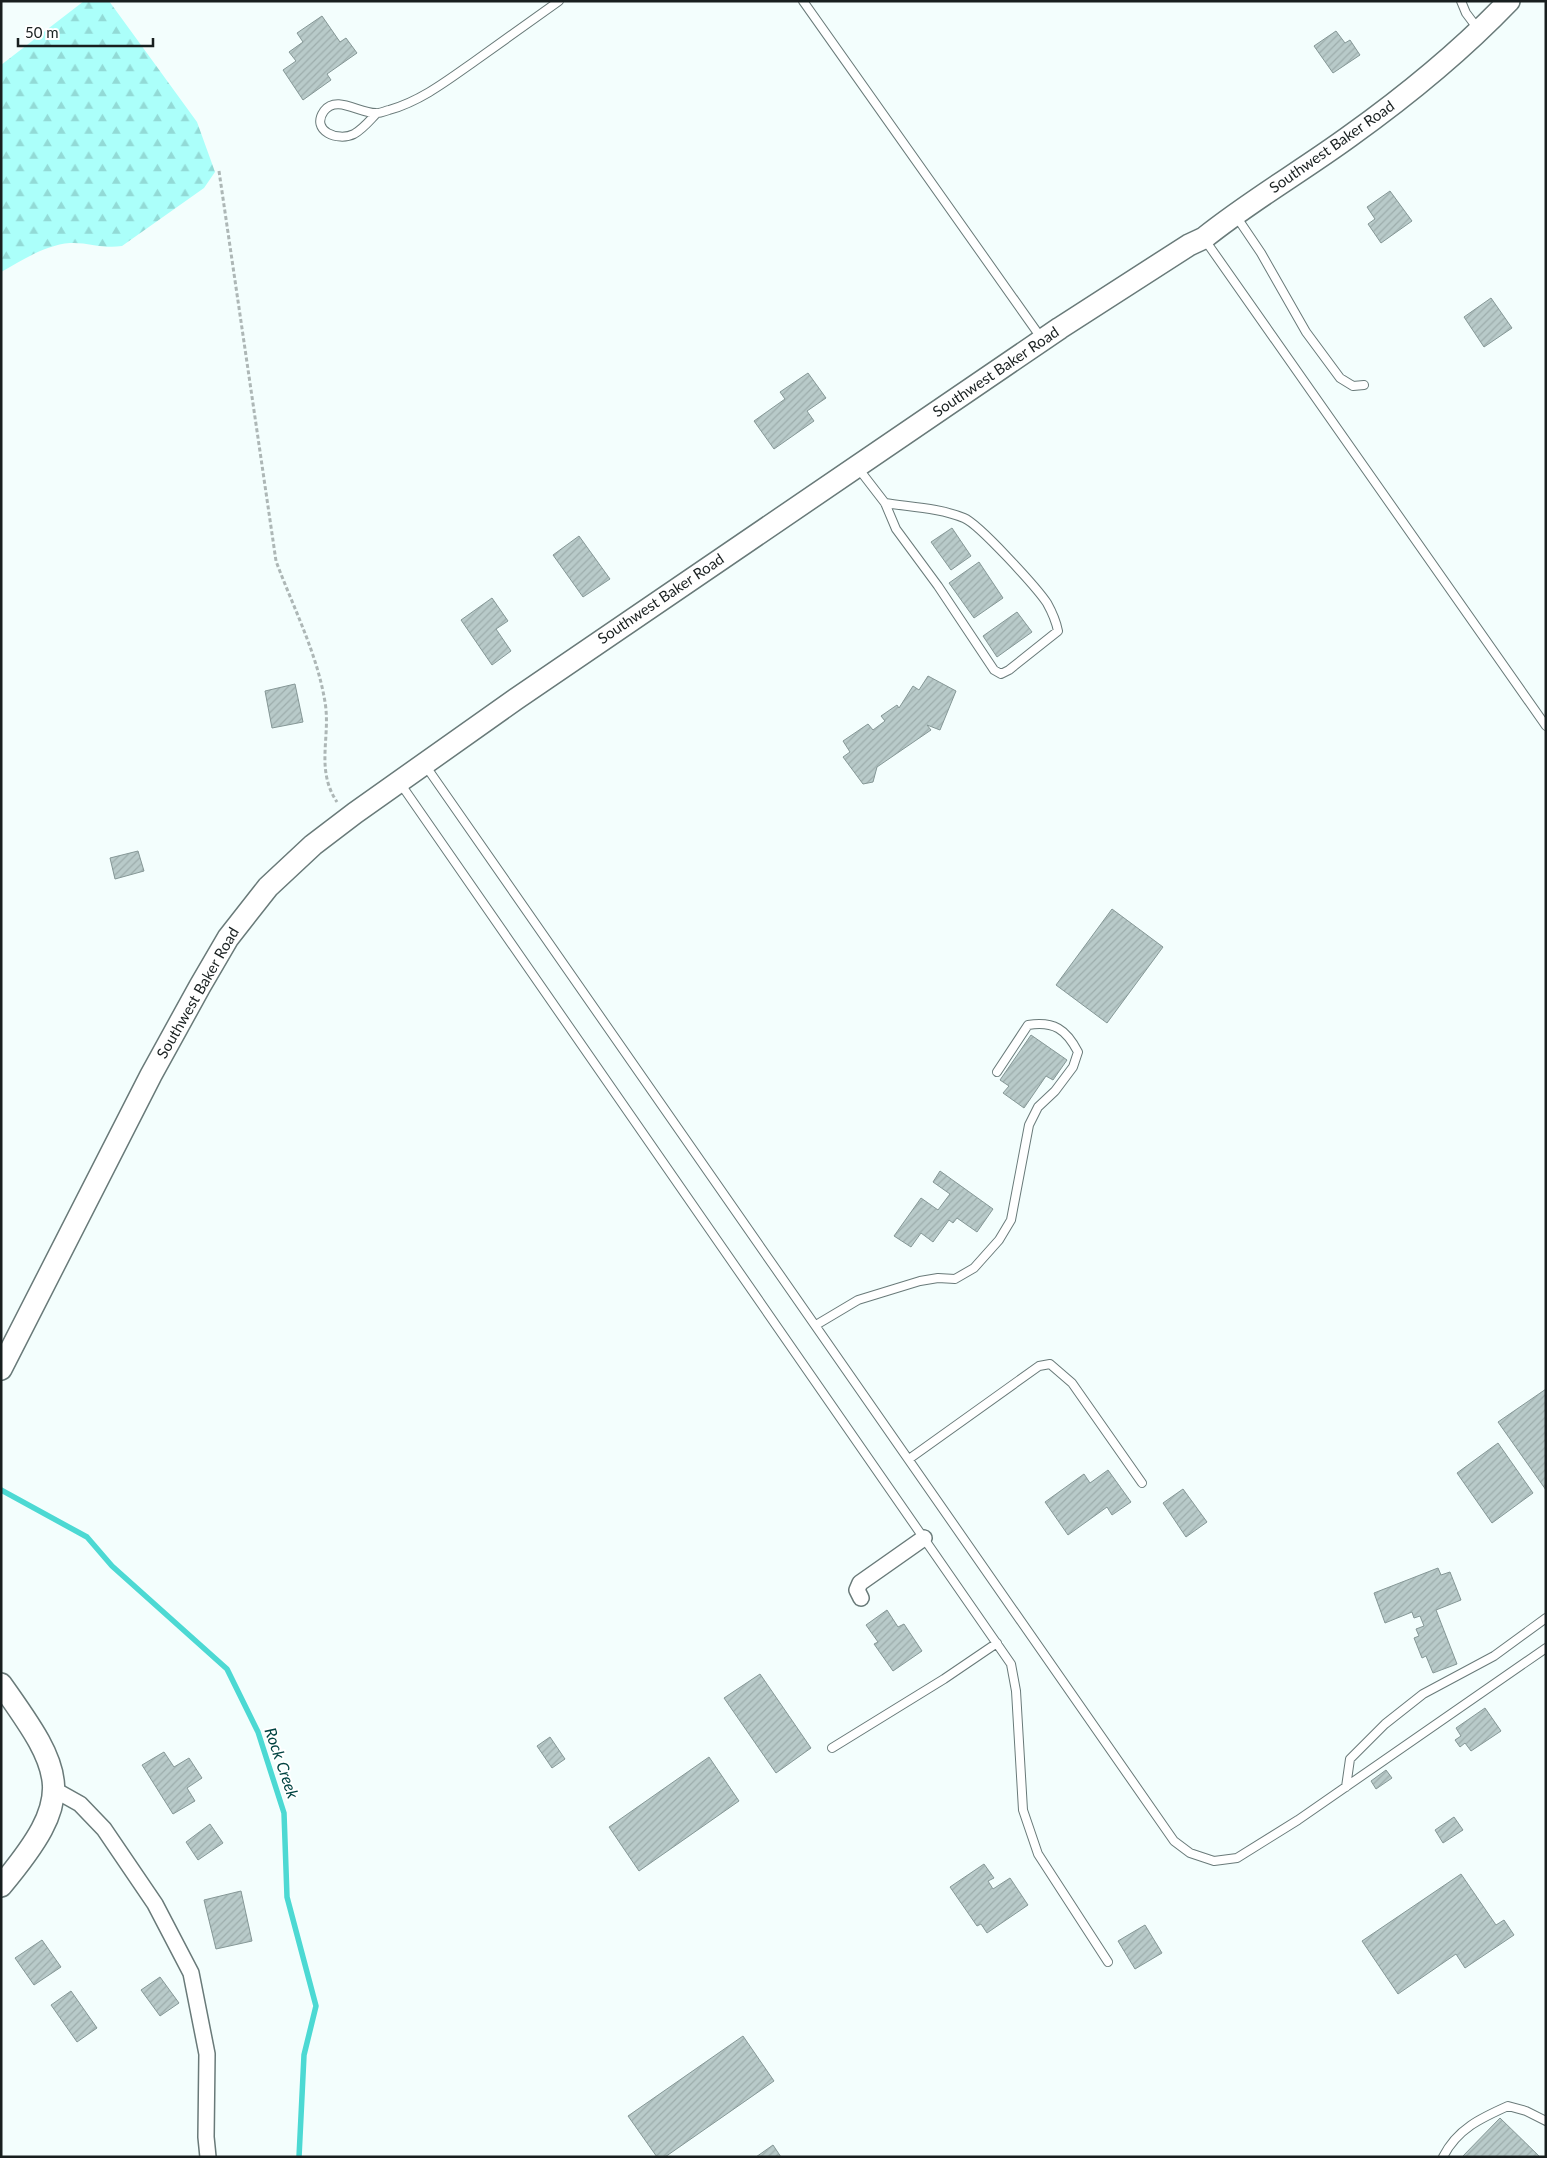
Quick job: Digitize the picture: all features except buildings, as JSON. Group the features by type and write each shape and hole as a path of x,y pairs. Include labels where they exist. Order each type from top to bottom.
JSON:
{"main road":[{"name":"Southwest Baker Road","path":"1,1369 151,1075 218,953 268,887 313,845 516,698 1043,340 1181,250 1204,238 1376,117 1479,31 1509,1"},
{"path":"1,1684 37,1735 50,1764 55,1790 50,1811 34,1845 1,1886"}],"street":[{"path":"861,1598 857,1590 860,1583 924,1538"},
{"path":"55,1790 80,1804 104,1829 155,1904 191,1974 207,2054 206,2137 208,2157"}],"lane":[{"path":"377,113 358,110 342,104 332,105 324,112 321,123 324,130 331,136 342,137 354,134 377,113 423,97 559,1"},
{"path":"803,1 1043,340"},
{"path":"1461,1 1466,13 1479,31"},
{"path":"1235,215 1261,253 1306,332 1340,378 1353,386 1364,385"},
{"path":"1204,238 1546,726"},
{"path":"857,466 885,504 896,529 938,586 994,670 1001,674 1008,670 1058,631 1056,622 1046,602 986,534 966,518 944,512 885,504"},
{"path":"424,764 1174,1841 1190,1853 1214,1861 1238,1858 1346,1787 1546,1648"},
{"path":"399,782 1011,1664 1016,1691 1023,1810 1028,1828 1038,1854 1108,1962"},
{"path":"816,1325 858,1300 920,1281 938,1278 955,1279 974,1268 999,1240 1011,1220 1029,1125 1038,1107 1055,1091 1073,1067 1078,1052 1071,1039 1057,1027 1043,1022 1028,1025 997,1072"},
{"path":"909,1459 1038,1366 1050,1364 1072,1383 1142,1483"},
{"path":"1346,1787 1350,1759 1385,1724 1423,1694 1494,1656 1546,1618"},
{"path":"832,1748 997,1644"},
{"path":"1443,2157 1448,2146 1473,2122 1508,2106 1526,2111 1546,2121"}],"path":[{"path":"219,171 276,561 306,635 325,702 324,762 328,785 347,819"}],"green space":[{"path":"84,1 109,1 197,122 215,172 204,188 122,246 108,247 77,243 61,244 34,254 1,272 1,65"}],"waterway":[{"name":"Rock Creek","path":"1,1490 87,1537 112,1566 227,1669 258,1732 284,1813 287,1897 316,2006 304,2055 299,2157"}]}
